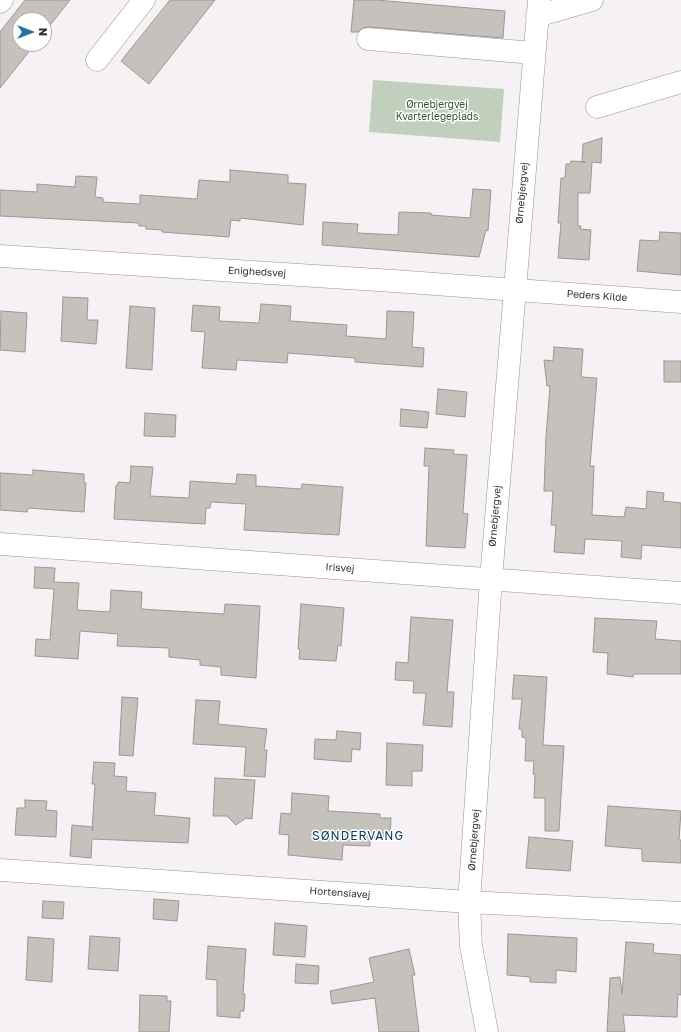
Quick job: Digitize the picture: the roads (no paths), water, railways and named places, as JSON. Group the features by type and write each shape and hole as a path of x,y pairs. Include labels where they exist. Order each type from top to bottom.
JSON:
{"street":[{"path":"97,60 144,0"},
{"path":"538,8 592,0"},
{"name":"Ørnebjergvej","path":"487,1032 471,946 470,902 490,579 513,290 538,8"},
{"path":"368,39 534,53"},
{"path":"597,107 681,82"},
{"name":"Enighedsvej","path":"0,256 513,290"},
{"name":"Peders Kilde","path":"513,290 681,302"},
{"name":"Irisvej","path":"0,544 681,593"},
{"name":"Hortensiavej","path":"0,870 470,902 681,913"}],"district":[{"name":"SØNDERVANG","path":"358,836"}],"park label":[{"name":"Ørnebjergvej Kvarterlegeplads","path":"437,110"}]}
